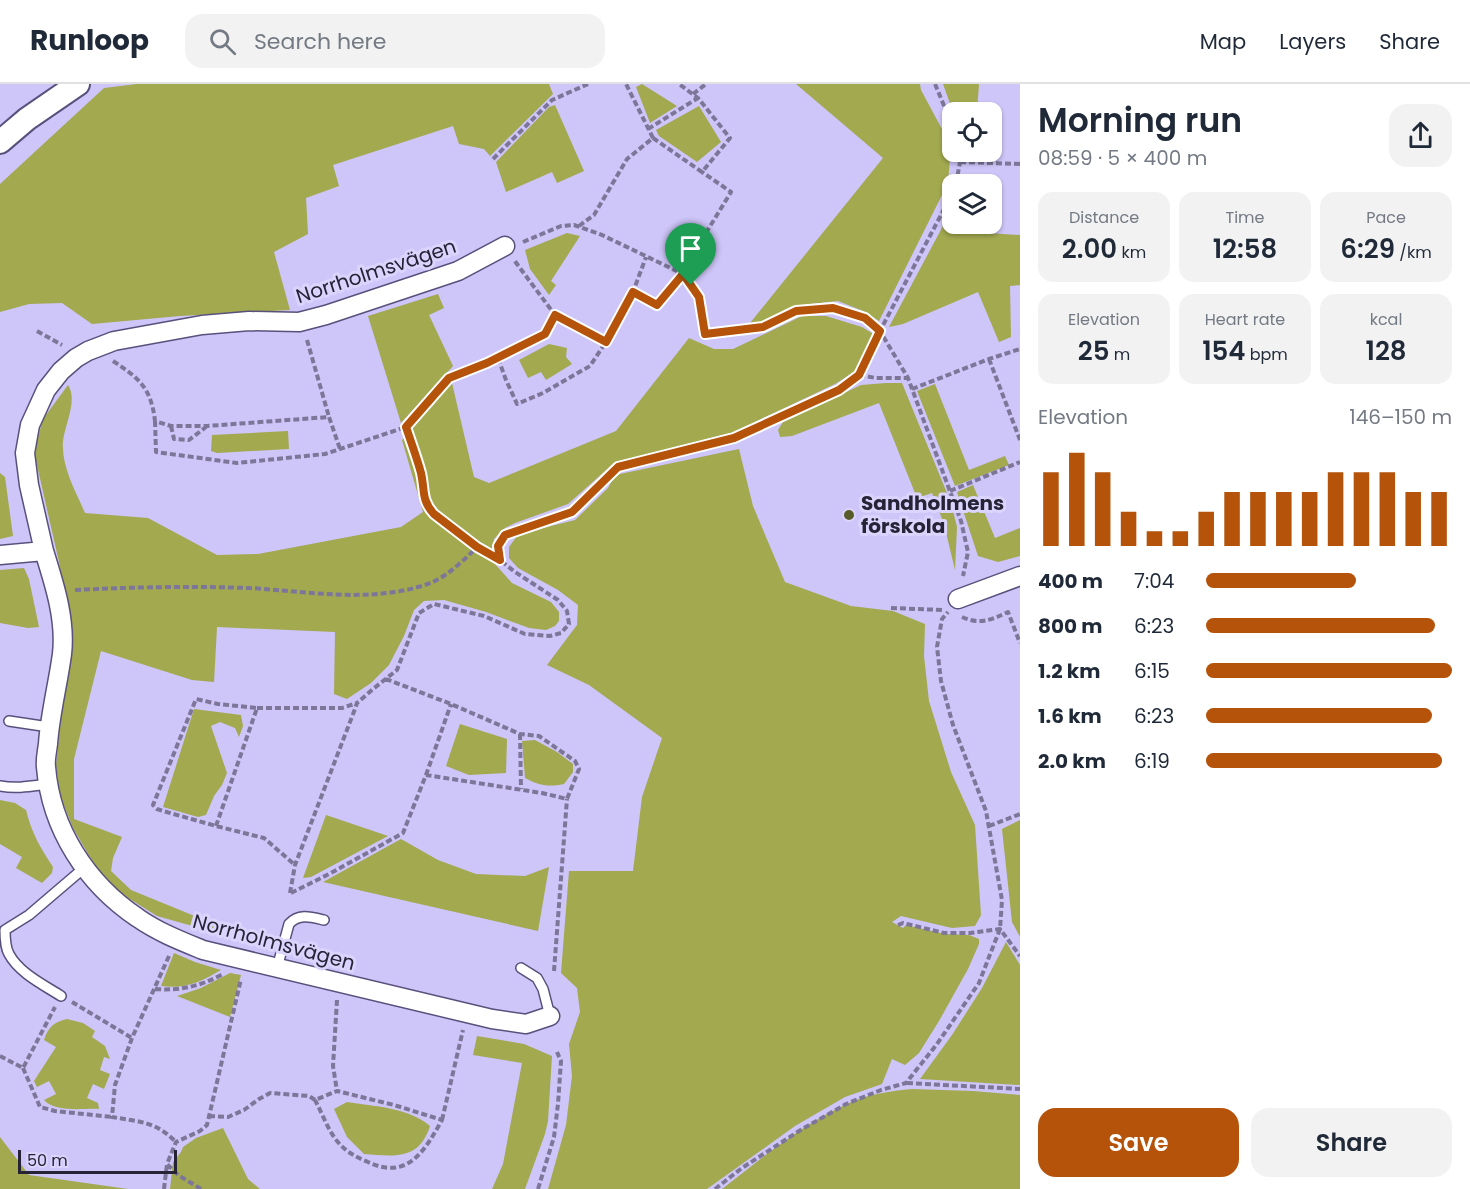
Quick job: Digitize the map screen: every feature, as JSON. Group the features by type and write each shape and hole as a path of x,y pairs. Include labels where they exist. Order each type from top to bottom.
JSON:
{"street":[{"path":"0,142 27,119 78,84"},
{"name":"Norrholmsvägen","path":"512,248 458,271 326,315 299,321 249,321 192,327 100,345 76,357 46,390 30,424 26,453 28,474 44,551 57,594 61,621 62,651 46,766 51,801 75,854 92,879 139,920 171,937 203,950 492,1019 526,1024 550,1016"},
{"path":"0,555 44,551"},
{"path":"953,604 1020,576"}],"lane":[{"path":"9,721 50,727"},
{"path":"0,786 11,788 49,784"},
{"path":"61,996 16,963 9,954 2,929 29,915 84,868"},
{"path":"277,968 292,920 308,916 324,920"},
{"path":"521,968 537,978 543,989 550,1016"}],"path":[{"path":"493,159 552,100 588,84"},
{"path":"626,84 653,138 731,192 698,246 691,285"},
{"path":"679,84 698,98 730,138 702,172"},
{"path":"693,94 706,84"},
{"path":"935,84 942,102"},
{"path":"648,129 698,98"},
{"path":"578,226 594,215 627,159 653,138"},
{"path":"958,174 960,162 1020,164"},
{"path":"500,560 498,546 505,535 572,512 618,467 734,438 839,390 859,375 942,213"},
{"path":"606,342 555,315 515,262 512,248 561,226 574,225 602,236 683,274 699,297 705,334 763,327 796,311 833,308 865,318 880,331 908,378 961,521 968,552 966,563"},
{"path":"498,357 517,404 543,393 590,366 633,292 646,257"},
{"path":"633,292 657,305 683,274"},
{"path":"111,359 134,375 149,395 153,408 156,452 237,463 325,454 406,427 449,378 545,334 555,315"},
{"path":"37,331 68,348"},
{"path":"305,332 340,448"},
{"path":"912,388 1020,350"},
{"path":"989,359 1020,440"},
{"path":"859,375 876,378 908,378"},
{"path":"154,421 171,426 207,426 329,417"},
{"path":"171,426 174,439 189,440 207,426"},
{"path":"295,865 264,838 157,809 153,805 196,699 257,708 342,708 357,703 397,670 419,613 434,604 484,616 525,634 550,636 561,633 569,624 567,611 558,600 477,547 428,507 424,500 421,475 406,427"},
{"path":"637,462 639,470"},
{"path":"950,491 1020,462"},
{"path":"57,594 69,590 159,586 251,588 334,595 395,592 424,585 453,571 477,547"},
{"path":"891,608 953,604"},
{"path":"953,604 969,621 993,619 1008,612 1020,643"},
{"path":"906,1083 937,1044 979,983 1000,929 1002,900 986,811 952,725 941,681 937,647 942,619 953,604"},
{"path":"386,679 520,734 539,736 575,761 579,769 567,799 554,971"},
{"path":"357,703 295,865 290,893 403,833 451,704"},
{"path":"216,826 257,708"},
{"path":"520,734 521,789"},
{"path":"426,775 521,789 567,799"},
{"path":"989,826 1020,814"},
{"path":"898,925 903,923 944,933 970,933 1000,929"},
{"path":"1000,929 1020,956"},
{"path":"112,1118 116,1085 132,1038 172,950"},
{"path":"155,989 182,989 199,985 232,969"},
{"path":"164,1189 167,1164 176,1142 200,1131 207,1125 243,971"},
{"path":"337,993 333,1066 337,1091"},
{"path":"23,1068 61,996 132,1038"},
{"path":"209,1116 228,1118 270,1093 309,1096 315,1100 336,1140 349,1154 379,1167 399,1167 414,1161 428,1144 442,1120 464,1025"},
{"path":"538,1189 554,1137 561,1061 557,1052"},
{"path":"0,1056 23,1068 40,1107 55,1112 150,1123 166,1132 176,1142"},
{"path":"715,1189 780,1143 846,1104 881,1090 906,1083 1020,1089"},
{"path":"315,1100 337,1091 442,1120"},
{"path":"167,1164 178,1175 201,1189"}],"green space":[{"path":"137,84 549,84 553,94 490,156 484,149 459,144 453,126 333,165 339,186 306,198 308,234 274,252 290,310 92,324 62,303 29,304 0,312 0,184 104,88"},
{"path":"642,84 677,106 650,123 636,87"},
{"path":"796,84 920,84 942,129 942,162 950,162 949,174 942,174 942,195 879,321 863,311 838,301 801,305 768,322 746,328 883,158"},
{"path":"943,84 979,84 978,102 949,102"},
{"path":"555,105 584,171 557,183 552,172 506,192 496,162 549,107"},
{"path":"699,106 721,142 697,162 659,136 656,130"},
{"path":"942,228 942,234 1020,235 1020,285 1010,286 1011,337 999,342 978,292 903,324 889,327"},
{"path":"567,233 580,236 551,281 556,285 549,295 530,269 525,250"},
{"path":"438,294 444,308 429,315 453,366 401,423 368,316"},
{"path":"802,316 826,316 862,327 875,335 854,372 835,384 734,432 613,464 568,504 515,523 505,528 494,539 492,552 495,564 512,583 551,602 559,612 559,621 555,626 546,630 529,628 444,600 424,601 414,610 389,665 371,683 347,699 334,694 335,632 217,627 214,682 192,680 101,651 74,759 74,819 122,837 113,858 111,871 131,890 241,935 196,927 157,916 109,886 73,828 60,795 56,765 71,653 69,617 34,452 43,419 68,385 72,398 63,441 64,460 85,513 148,518 217,555 258,554 401,527 423,512 402,440 452,383 474,477 489,483 616,431 689,338 714,349 733,349"},
{"path":"549,344 567,348 566,357 572,364 546,380 541,372 528,378 519,360"},
{"path":"902,383 951,503 957,527 955,570 944,524 932,493 917,498 879,403 792,436 780,437 778,430 783,422 861,385"},
{"path":"935,384 969,470 1005,456 1009,465 955,486 917,391"},
{"path":"288,431 289,449 217,453 211,451 212,435"},
{"path":"739,449 753,506 785,582 851,606 893,611 925,624 924,656 929,701 951,772 975,825 981,915 975,926 952,928 901,916 892,922 903,928 906,925 945,934 969,935 979,939 979,944 968,969 919,1053 905,1065 892,1059 882,1084 845,1097 795,1126 707,1189 548,1189 566,1125 572,1076 569,1044 580,1012 577,988 561,973 569,871 633,871 642,797 662,738 589,685 547,665 577,625 578,605 558,590 518,568 509,558 509,547 517,536 575,520 608,488 615,475"},
{"path":"0,473 5,477 13,536 0,539"},
{"path":"973,485 995,538 1020,528 1020,556 998,562 978,556 957,492"},
{"path":"24,568 29,579 39,627 28,628 0,623 0,570"},
{"path":"194,709 241,715 243,726 239,737 235,728 220,722 211,726 227,773 206,815 198,817 163,807"},
{"path":"460,724 507,739 506,773 469,775 446,766"},
{"path":"535,740 573,764 573,772 564,784 544,785 525,778 522,741"},
{"path":"0,800 15,803 26,810 37,840 53,867 52,873 42,883 16,868 22,857 0,844"},
{"path":"326,815 388,836 311,877 303,878"},
{"path":"1020,820 1020,937 1012,922 1002,829"},
{"path":"401,839 438,860 476,874 525,876 549,867 538,931 323,882"},
{"path":"1006,942 1020,965 1020,1085 920,1079 982,988"},
{"path":"174,953 221,970 193,984 161,986"},
{"path":"230,973 241,975 230,1017 177,996 201,988"},
{"path":"67,1019 83,1023 95,1031 92,1037 105,1046 110,1059 104,1057 100,1070 110,1074 104,1089 93,1084 87,1098 98,1103 99,1109 55,1107 44,1100 56,1094 49,1081 37,1087 34,1081 56,1047 44,1040 47,1032 58,1022"},
{"path":"477,1036 524,1044 552,1056 548,1121 525,1189 492,1189 503,1164 522,1063 473,1055"},
{"path":"912,1089 1020,1095 1020,1189 722,1189 783,1142 832,1111 864,1097"},
{"path":"347,1102 402,1112 430,1126 425,1137 412,1151 395,1155 364,1154 347,1137 334,1109"},
{"path":"223,1128 248,1179 260,1189 170,1189 173,1162 183,1147 196,1138"},
{"path":"0,1137 29,1175 128,1189 0,1189"}],"place":[{"name":"Sandholmens förskola","path":"849,515"}],"route":[{"path":"683,274 691,285 699,297 705,334 763,327 796,311 833,308 865,318 880,331 859,375 839,390 734,438 618,467 572,512 505,535 498,546 500,560 477,547 434,514 424,500 421,475 406,427 449,378 487,363 545,334 555,315 606,342 633,292 657,305 683,274"}]}
